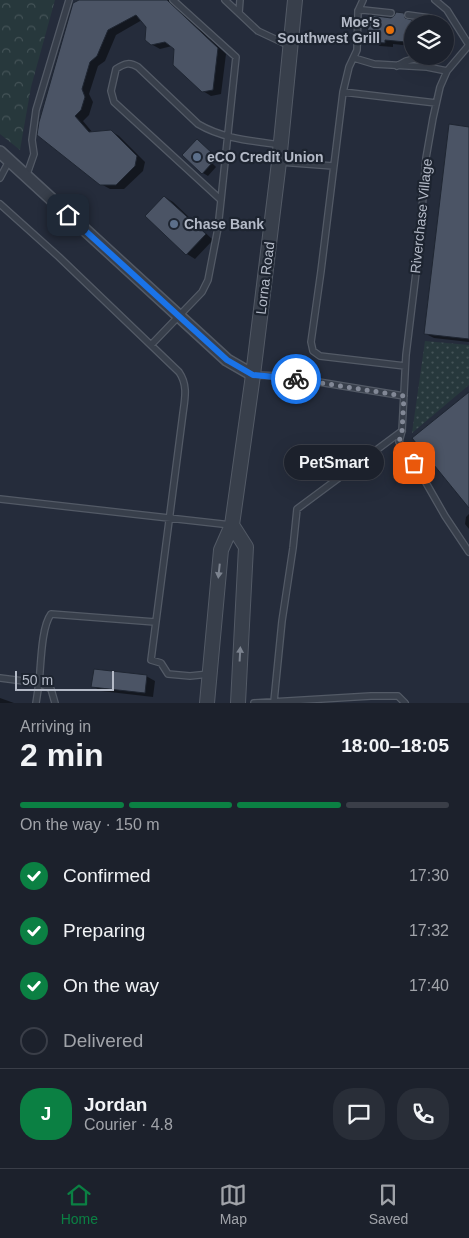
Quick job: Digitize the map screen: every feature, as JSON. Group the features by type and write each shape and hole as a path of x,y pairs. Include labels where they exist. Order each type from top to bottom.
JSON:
{"street":[{"name":"Lorna Road","path":"207,703 221,550 232,525 253,375 281,145 296,0"},
{"path":"0,152 227,360 253,375"},
{"path":"232,525 246,547 238,703"}],"lane":[{"path":"26,177 34,154 32,140 36,110 70,0"},
{"path":"151,345 202,292 208,280 218,228 236,57 173,0"},
{"path":"225,0 258,31 290,46"},
{"path":"239,13 240,0"},
{"path":"363,0 358,11 357,50 349,67 343,92 311,342 312,351 320,356 405,366"},
{"path":"435,0 447,10 469,45"},
{"path":"358,11 391,13"},
{"name":"Riverchase Village","path":"469,45 447,71 440,87 426,158 419,248 405,366 402,431 399,442 425,480 445,516 469,552"},
{"path":"354,58 374,64 427,67 447,71"},
{"path":"397,66 404,62"},
{"path":"221,200 114,102 111,91 116,69 124,64 133,64 138,67 198,124 209,130 228,136 281,145"},
{"path":"343,92 436,103"},
{"path":"0,178 9,161"},
{"path":"279,162 333,166"},
{"path":"0,204 179,372 186,386 151,660 161,663 168,674 190,676 209,674"},
{"path":"253,375 282,376 404,396"},
{"path":"274,701 297,509 402,431"},
{"path":"0,499 232,525"},
{"path":"36,703 40,683 43,642 48,618 51,614 155,622"},
{"path":"0,678 40,683 51,689 55,703"},
{"path":"254,703 371,696 398,696 404,703"}],"green space":[{"path":"0,0 55,0 31,87 20,150 0,134"},
{"path":"425,341 469,345 469,385 412,433"}],"building":[{"path":"79,0 167,0 218,48 213,90 202,92 173,65 174,49 165,42 151,45 145,40 146,27 136,15 108,30 97,56 90,62 82,89 85,97 81,110 75,116 89,132 111,130 137,156 135,166 116,185 100,185 37,135 73,3"},
{"name":"Moe's Southwest Grill","path":"396,12 404,13 404,42 385,40 385,43 370,42 371,37 367,37 369,15 391,18"},
{"path":"449,124 469,127 469,339 424,334"},
{"name":"eCO Credit Union","path":"197,139 213,154 207,159 212,163 202,174 182,155"},
{"name":"Chase Bank","path":"164,196 206,234 186,255 145,216"},
{"path":"469,392 469,508 412,438"},
{"path":"94,669 147,675 145,693 91,687"}],"way so far":[{"path":"296,379 404,396 402,431 399,442 414,463"}],"place":[{"name":"Moe's Southwest Grill","path":"390,30"},
{"name":"eCO Credit Union","path":"197,157"},
{"name":"Chase Bank","path":"174,224"},
{"name":"PetSmart","path":"414,463"}],"route":[{"path":"68,215 227,360 253,375 282,376 296,379"}]}
